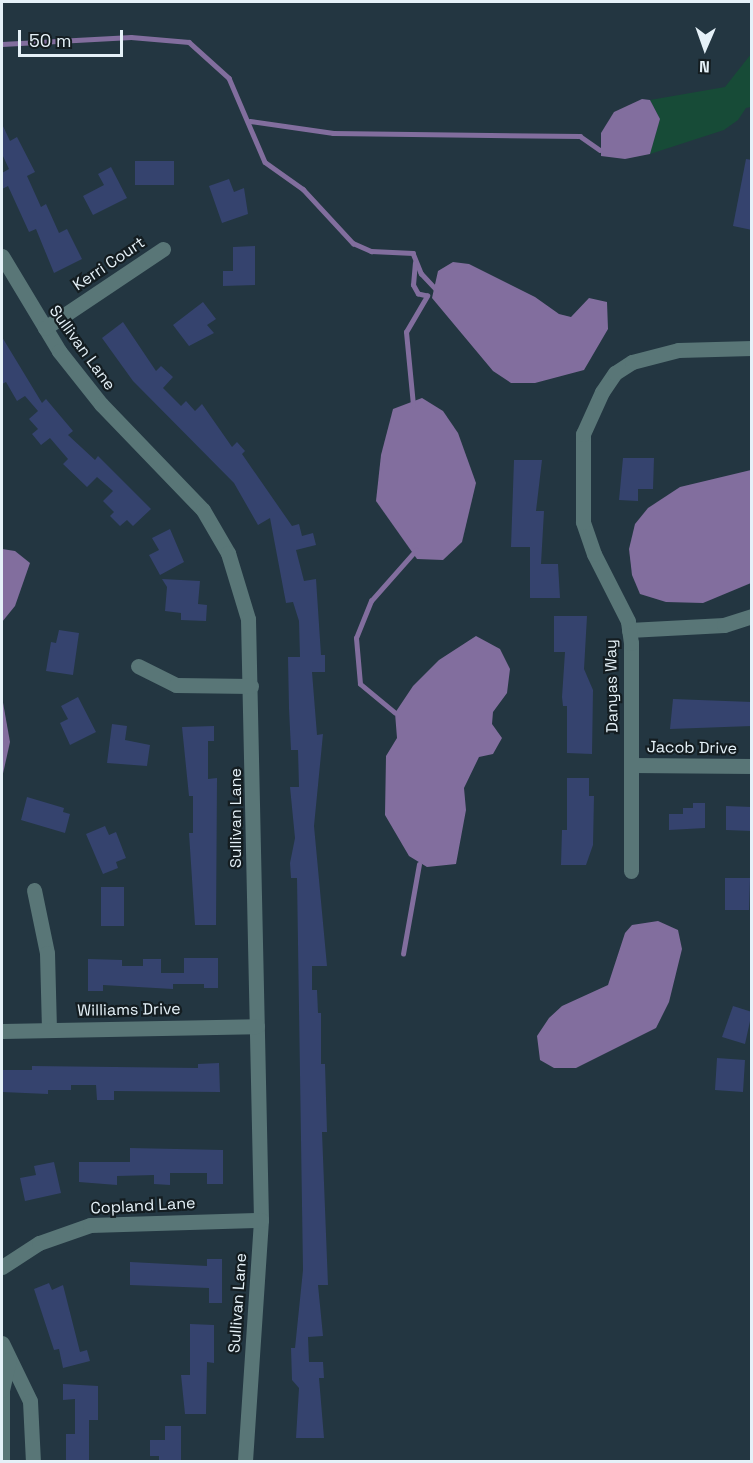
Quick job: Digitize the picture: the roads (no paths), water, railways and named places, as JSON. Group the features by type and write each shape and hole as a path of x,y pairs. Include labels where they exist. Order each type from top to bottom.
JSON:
{"street":[{"name":"Kerri Court","path":"45,328 164,249"},
{"name":"Sullivan Lane","path":"2,256 45,328 101,404 187,492 214,528 242,586 248,619 251,686 261,1220 245,1461"},
{"name":"Danyas Way","path":"631,871 629,630 583,522 580,456 590,412 615,373 632,362 678,350 752,348"},
{"path":"629,630 715,626 752,616"},
{"path":"138,666 176,685 251,686"},
{"name":"Jacob Drive","path":"631,765 752,766"},
{"path":"34,890 47,953 49,1030"},
{"name":"Williams Drive","path":"2,1031 257,1026"},
{"name":"Copland Lane","path":"2,1268 39,1243 90,1226 261,1220"},
{"path":"2,1343 30,1401 33,1461"},
{"path":"2,1461 2,1390 9,1360"}],"waterway":[{"path":"2,44 131,37 189,42 229,78 265,162 303,189 353,243 371,251 413,253 421,273 437,290"},
{"path":"250,121 333,133 580,136 600,150"},
{"path":"413,405 406,332 427,296 418,294 413,285 415,263"},
{"path":"395,713 360,684 356,638 371,601 416,550"},
{"path":"403,954 419,864"}]}
